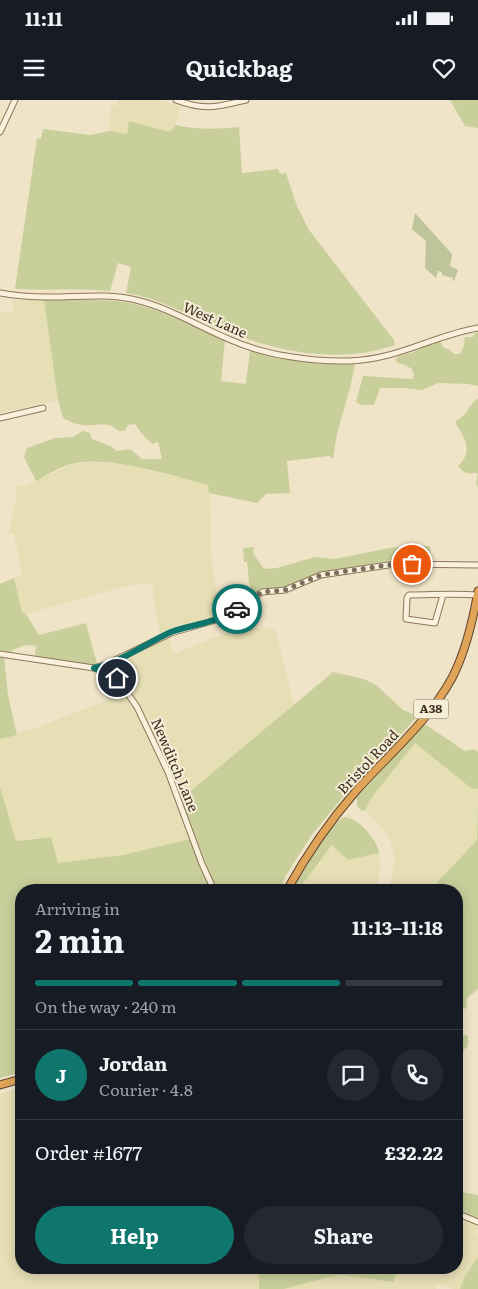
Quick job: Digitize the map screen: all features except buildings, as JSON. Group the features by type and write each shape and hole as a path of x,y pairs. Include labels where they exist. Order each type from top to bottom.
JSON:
{"highway":[{"name":"Bristol Road","path":"291,884 329,823 356,791 413,731 449,683 465,647 478,593"},
{"path":"0,1085 15,1081"}],"street":[{"path":"0,132 15,100"},
{"path":"176,100 195,107 209,108 246,100"},
{"name":"West Lane","path":"0,293 38,297 104,297 136,300 179,315 232,341 273,353 331,361 380,358 406,351 448,335 478,328"},
{"path":"0,418 43,408"},
{"path":"0,654 94,668 107,664 171,633 226,617 262,592 285,590 321,575 395,564 478,565"},
{"path":"443,595 435,623 406,619 407,598 409,595 478,593"},
{"name":"Newditch Lane","path":"94,668 117,678 137,707 168,772 211,884"},
{"path":"463,1216 478,1222"}],"shaded area":[{"path":"118,100 162,100 180,107 176,125 170,132 130,121 127,134 110,131 111,105 118,105"},
{"path":"12,300 44,300 58,400 0,413 0,311 13,313"},
{"path":"92,462 128,465 209,485 212,564 220,615 177,627 161,635 156,615 152,583 126,586 26,614 22,612 14,578 22,574 14,534 9,533 17,494 15,486 26,486 71,464"},
{"path":"275,629 294,704 181,799 157,741 132,693 114,665 168,636 174,654 233,630"},
{"path":"126,693 167,772 190,839 123,855 58,863 51,837 16,841 0,787 0,739 41,726"},
{"path":"415,743 471,788 478,789 477,840 436,884 390,884 395,857 390,840 379,824 365,810 372,797"},
{"path":"332,845 349,860 379,853 380,870 377,884 303,884"},
{"path":"15,1090 15,1274 259,1274 259,1289 0,1289 0,1094"},
{"path":"463,1213 478,1225 475,1232 478,1234 478,1257 465,1276 460,1289 453,1289 436,1283 436,1289 284,1289 343,1275 393,1282 396,1274 463,1274"}],"green space":[{"path":"450,100 478,100 478,128 465,126"},
{"path":"129,121 170,132 176,125 207,129 239,127 242,173 278,169 280,174 286,173 297,206 309,230 394,340 395,345 349,354 325,354 278,348 255,342 159,302 126,293 131,267 118,263 110,291 15,289 37,138 41,139 43,129 90,135 110,131 127,134"},
{"path":"415,213 452,254 450,266 458,270 454,281 452,280 453,278 442,275 442,272 438,271 436,278 425,268 426,241 412,229"},
{"path":"44,300 90,300 131,303 159,311 186,322 225,341 221,381 246,384 250,350 317,364 355,364 337,435 333,459 329,456 287,461 290,493 266,494 257,503 209,493 208,485 140,467 102,462 71,464 36,481 24,457 27,448 55,438 73,437 83,431 90,433 92,439 117,451 130,449 142,459 162,459 158,442 152,444 135,424 128,425 125,431 119,431 105,424 80,425 63,418 58,400"},
{"path":"478,332 478,386 438,383 422,390 380,388 374,405 361,405 356,402 363,376 412,379 414,375 412,369 395,360 399,356 411,353 439,340 444,348 449,349 454,354 460,354 465,337 473,337"},
{"path":"478,399 478,473 469,473 462,471 458,466 463,461 467,450 465,439 455,422"},
{"path":"430,546 430,561 393,560 329,572 284,588 261,591 254,594 249,583 247,562 244,562 243,548 254,547 253,553 264,569 277,568 315,557 335,559 389,548"},
{"path":"14,578 22,612 26,614 39,635 86,623 97,664 93,666 35,656 36,646 26,645 12,650 12,653 0,651 0,584"},
{"path":"0,656 4,657 8,695 17,735 0,739"},
{"path":"333,672 364,679 376,685 403,710 418,716 348,791 311,836 282,884 214,884 181,799"},
{"path":"426,725 465,751 474,749 478,752 478,789 471,788 415,743 372,797 365,810 362,811 357,806 357,797 421,727"},
{"path":"0,787 16,841 51,837 58,863 123,855 190,839 209,884 15,884 15,1074 0,1078"},
{"path":"478,800 478,989 467,998 466,1009 463,1008 463,884 436,884 477,840"},
{"path":"345,817 356,821 371,836 379,853 348,860 332,845 303,884 294,884 322,838 338,821"},
{"path":"463,1035 468,1036 468,1046 463,1051"},
{"path":"463,1192 478,1195 478,1224 464,1213"},
{"path":"478,1257 478,1289 460,1289 465,1276"},
{"path":"259,1274 396,1274 393,1282 343,1275 284,1289 259,1289"}],"way so far":[{"path":"237,609 262,592 285,590 321,575 395,564 412,564"}],"route":[{"path":"117,678 96,671 94,668 107,664 171,633 226,617 237,609"}]}
